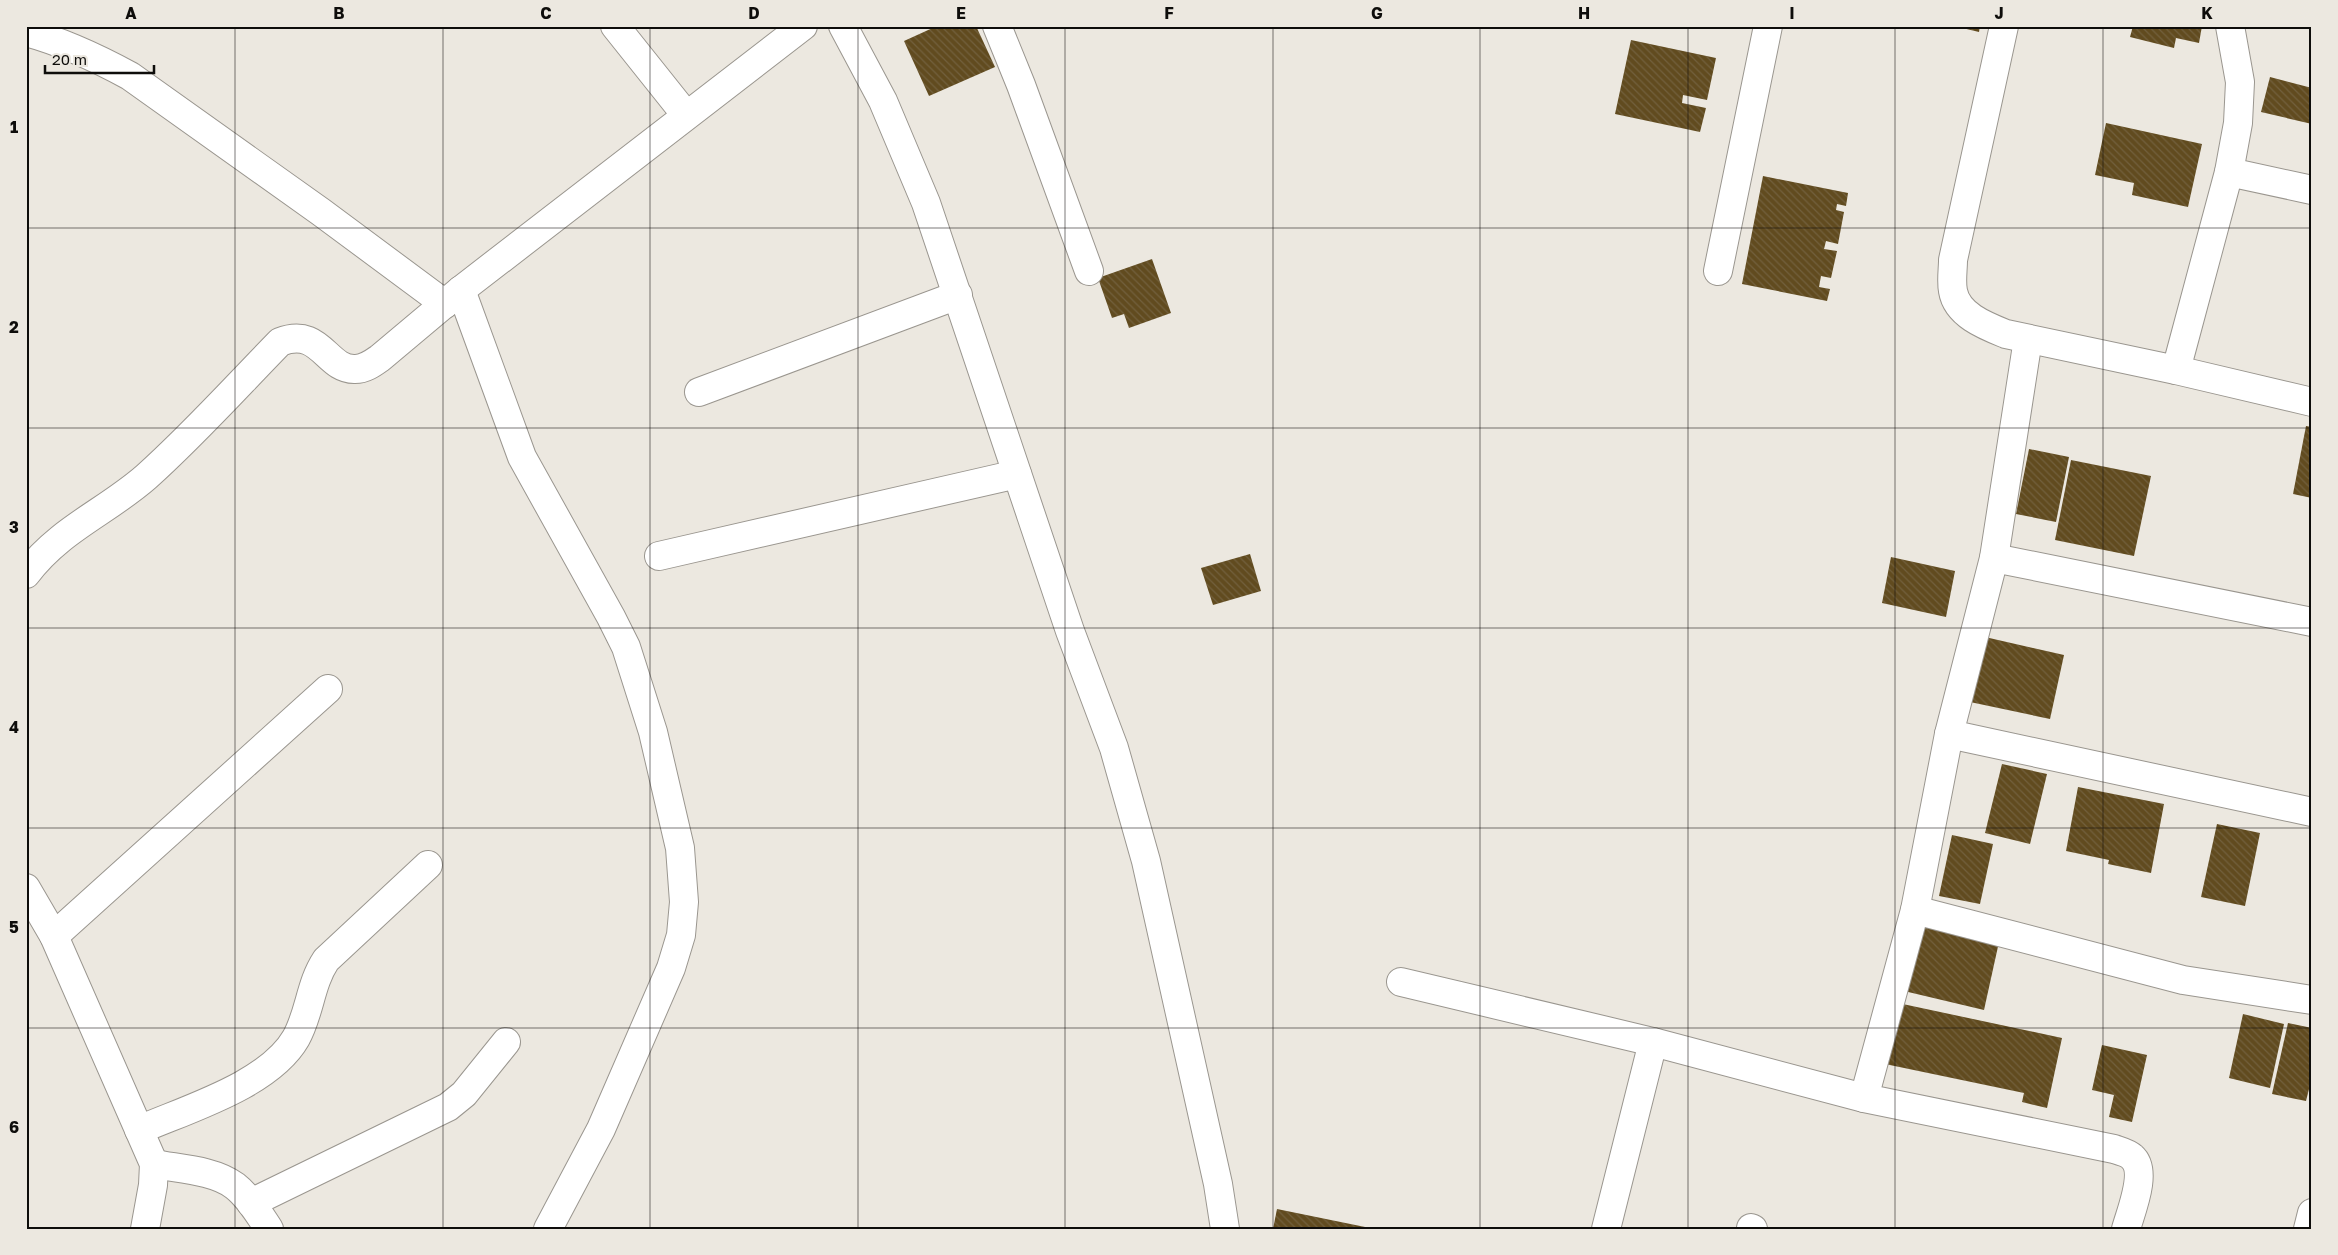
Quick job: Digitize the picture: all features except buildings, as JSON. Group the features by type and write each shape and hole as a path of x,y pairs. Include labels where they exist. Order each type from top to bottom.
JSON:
{"street":[{"path":"615,26 686,115"},
{"path":"26,574 40,556 78,524 115,501 146,477 280,342 292,338 308,340 340,364 354,369 367,366 380,358 453,297 686,115 803,26"},
{"path":"843,26 883,101 926,203 1070,631 1114,748 1146,861 1218,1184 1225,1229"},
{"path":"996,26 1021,85 1089,271"},
{"path":"1718,271 1768,26"},
{"path":"2004,26 1953,260 1953,293 1964,312 1984,325 2006,334 2176,370 2312,402"},
{"path":"2176,370 2229,172 2238,123 2240,82 2230,26"},
{"path":"26,32 49,38 98,58 130,76 321,212 453,297 522,457 612,617 626,647 653,732 680,848 684,902 681,935 671,968 601,1129 548,1229"},
{"path":"2229,172 2312,190"},
{"path":"699,392 958,295"},
{"path":"1864,1098 1915,910 1949,734 1994,558 2028,339"},
{"path":"659,556 1017,474"},
{"path":"1994,558 2312,622"},
{"path":"54,936 328,689"},
{"path":"1949,734 2312,812"},
{"path":"139,1130 241,1086 271,1067 285,1054 306,1018 316,975 326,960 428,865"},
{"path":"26,888 54,936 154,1164 153,1185 145,1229"},
{"path":"1915,910 2183,980 2312,1000"},
{"path":"1401,982 1653,1042 1864,1098 2114,1149 2132,1156 2139,1167 2139,1179 2126,1229"},
{"path":"251,1203 448,1107 464,1094 506,1042"},
{"path":"1606,1229 1653,1042"},
{"path":"154,1164 217,1177 235,1186 251,1203 269,1229"},
{"path":"2308,1229 2312,1213"}]}
